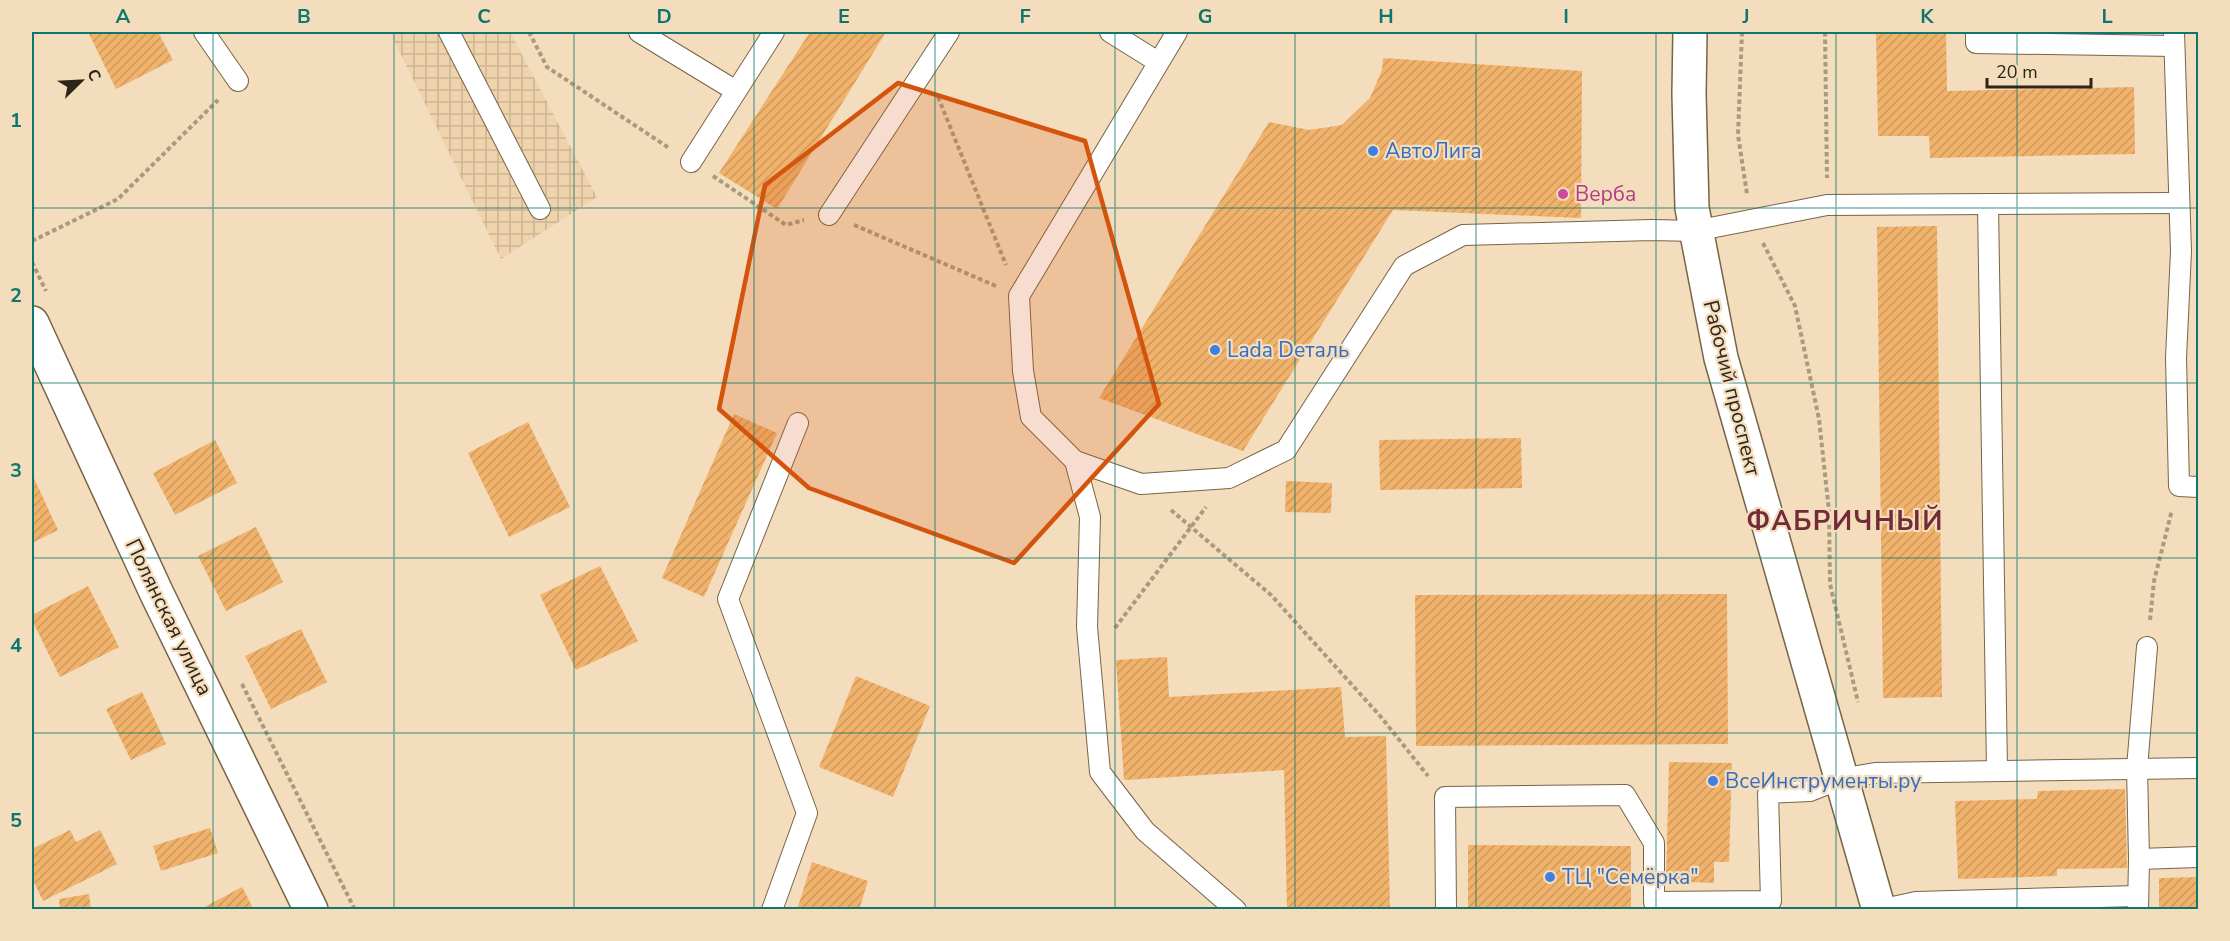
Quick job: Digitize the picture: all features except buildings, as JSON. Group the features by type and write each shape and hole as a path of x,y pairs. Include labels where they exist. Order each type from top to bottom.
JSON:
{"street":[{"name":"Рабочий проспект","path":"1690,32 1689,105 1692,208 1721,358 1879,909"},
{"name":"Полянская улица","path":"32,323 157,594 311,909"}],"lane":[{"path":"204,32 238,81"},
{"path":"449,32 540,208"},
{"path":"639,32 736,91"},
{"path":"691,162 774,32"},
{"path":"830,215 949,32"},
{"path":"1110,32 1158,63"},
{"path":"1177,32 1019,296 1023,371 1031,417 1075,461 1141,484 1229,478 1286,450 1404,266 1463,235 1695,231 1827,205 2178,203"},
{"path":"1976,32 1976,43 2174,39 2178,203 2190,250 2176,358 2178,486 2199,487"},
{"path":"1988,205 1997,770"},
{"path":"772,909 807,813 728,599 798,423"},
{"path":"1075,461 1090,517 1087,627 1100,772 1145,831 1236,909"},
{"path":"1879,909 1916,902 2138,903 2137,768 2147,647"},
{"path":"1446,909 1445,797 1625,795 1654,843 1654,902 1771,905 1768,793 1810,790 1840,779 1875,773 2199,768"},
{"path":"2139,859 2199,857"}],"path":[{"path":"529,32 547,67 691,162"},
{"path":"1742,32 1738,135 1751,219 1795,306 1819,420 1829,511 1830,584 1859,706"},
{"path":"1825,32 1827,205"},
{"path":"926,66 1019,296"},
{"path":"32,241 118,199 238,81"},
{"path":"1090,662 1229,478"},
{"path":"1141,484 1271,595 1381,717 1445,797"},
{"path":"2147,647 2154,581 2178,486"}],"highlighted area":[{"path":"898,83 1085,141 1159,404 1014,563 809,488 719,409 765,185"}],"shaded area":[{"path":"390,32 510,32 597,197 501,259"}],"place":[{"name":"АвтоЛига","path":"1373,151"},
{"name":"Верба","path":"1563,194"},
{"name":"Lada Dеталь","path":"1215,350"},
{"name":"ВсеИнструменты.ру","path":"1713,781"},
{"name":"ТЦ \"Семёрка\"","path":"1550,877"}],"district":[{"name":"ФАБРИЧНЫЙ","path":"1845,521"}]}
